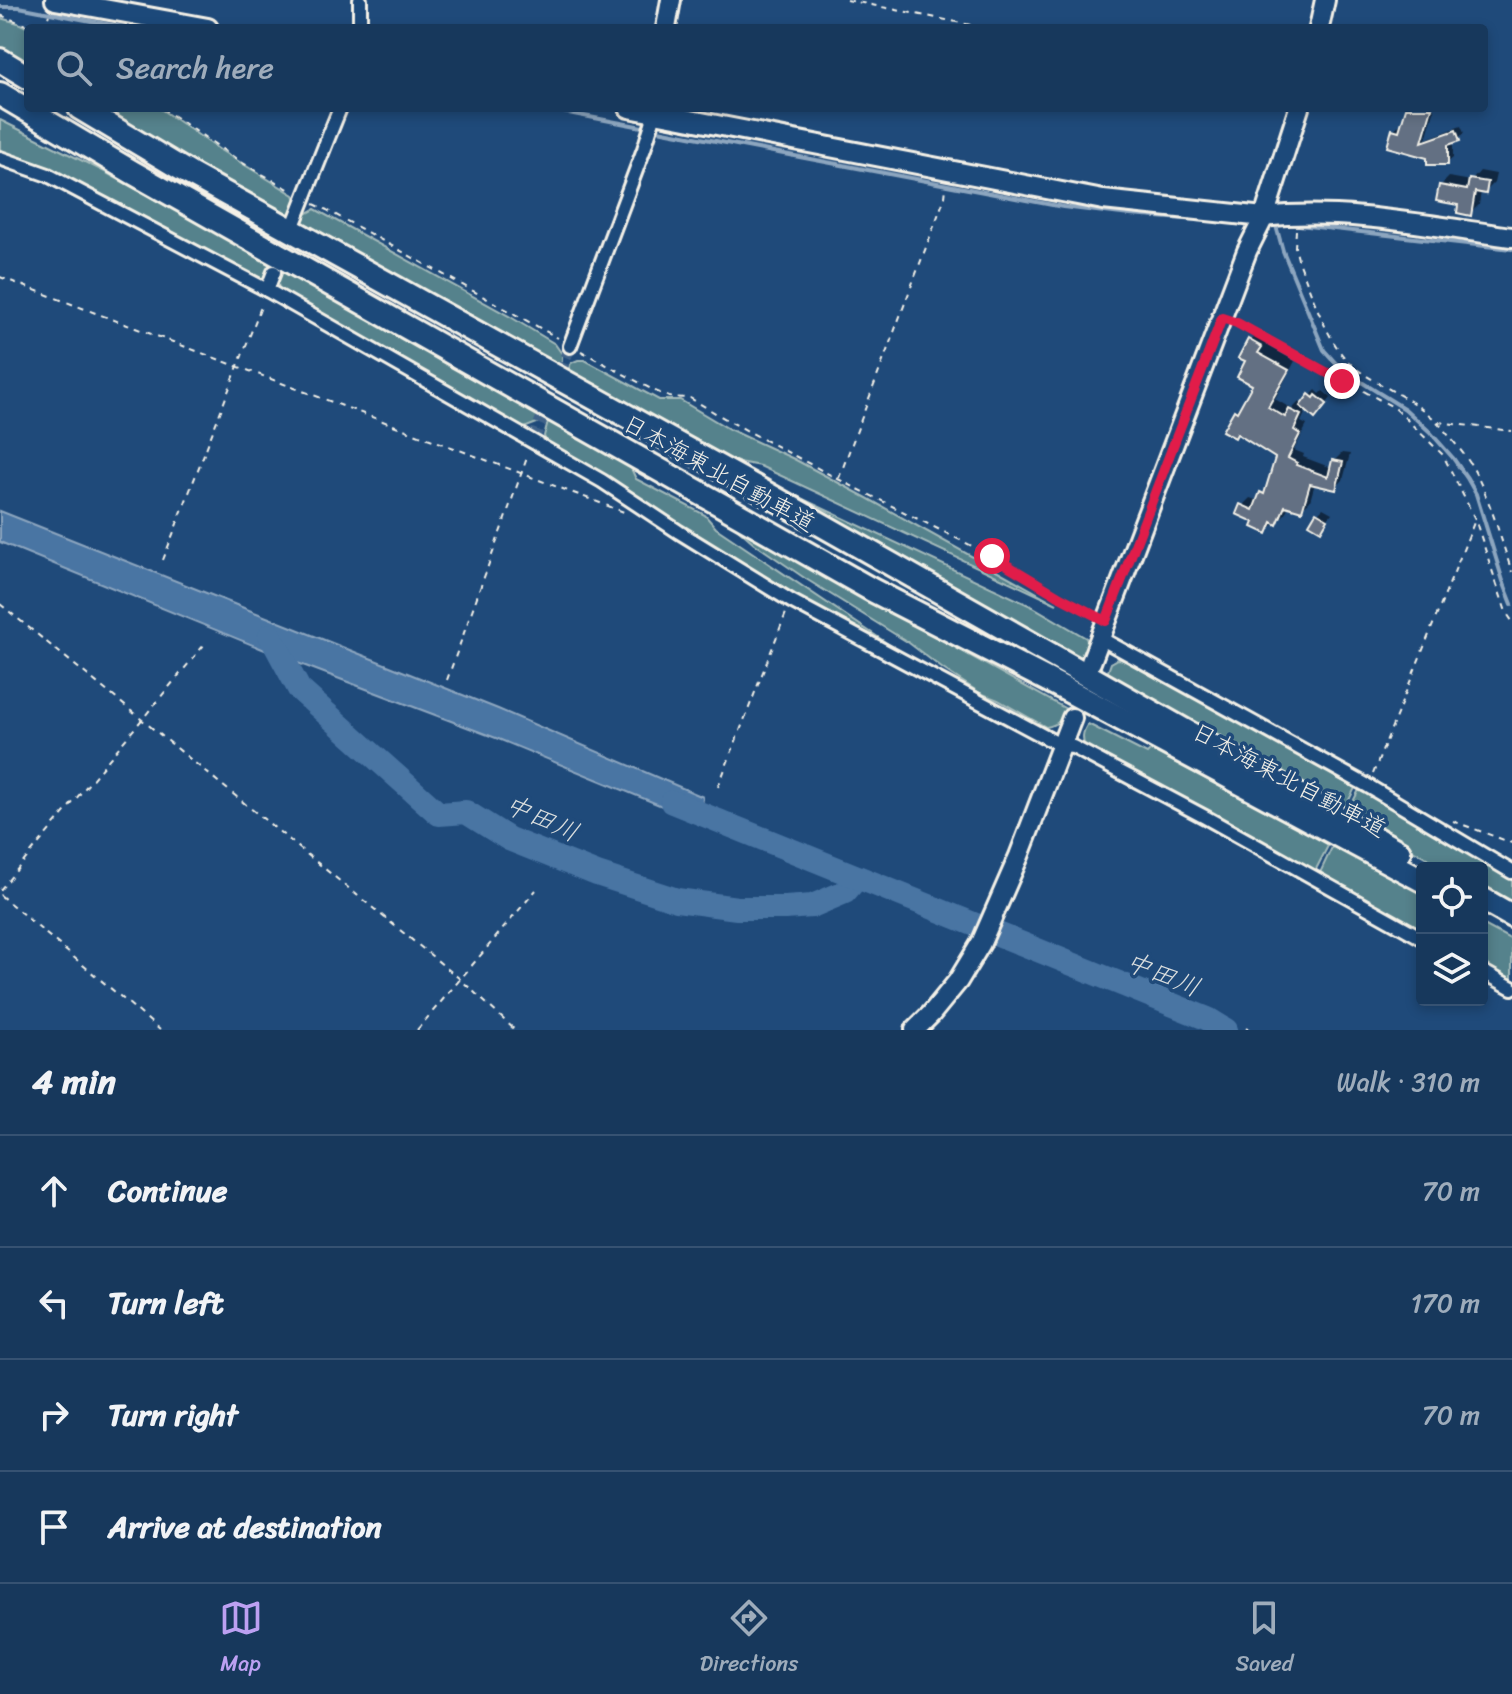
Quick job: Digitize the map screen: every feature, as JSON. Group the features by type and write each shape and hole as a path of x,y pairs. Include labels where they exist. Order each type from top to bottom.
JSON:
{"highway":[{"path":"0,60 24,75"},
{"name":"日本海東北自動車道","path":"0,94 24,108"},
{"path":"0,104 132,172"},
{"name":"日本海東北自動車道","path":"30,112 872,590 1065,689 1416,877"},
{"name":"日本海東北自動車道","path":"87,112 203,182 755,487 1416,862"},
{"path":"1488,902 1512,916"},
{"path":"1488,915 1512,927"}],"street":[{"path":"55,0 184,24"},
{"path":"360,0 360,24"},
{"path":"667,24 671,0"},
{"path":"1320,24 1325,0"},
{"path":"295,221 338,112"},
{"path":"570,346 644,149 655,112"},
{"path":"660,112 1103,200 1264,217 1299,213 1343,215 1512,237"},
{"path":"1091,662 1247,251 1264,217 1298,112"},
{"path":"0,158 48,175 267,290 602,481 791,601 1062,746 1073,747 1205,817 1416,935"},
{"path":"267,290 274,272"},
{"path":"1103,630 1512,872"},
{"path":"915,1030 958,981 981,943 1072,718"},
{"path":"1488,974 1512,988"}],"path":[{"path":"847,0 966,24"},
{"path":"0,15 24,24"},
{"path":"168,112 304,200 653,390 669,397 690,398 838,479 992,556 1062,598 1103,630"},
{"path":"838,479 945,197 950,170"},
{"path":"1299,213 1295,247 1330,337 1343,357 1355,368 1415,404 1437,422 1476,473 1512,572"},
{"path":"0,277 622,511"},
{"path":"163,560 267,290"},
{"path":"1222,318 1237,323 1395,408 1443,455 1475,519 1506,612 1512,621"},
{"path":"1437,422 1512,431"},
{"path":"447,680 533,441"},
{"path":"1368,786 1475,519"},
{"path":"718,787 791,601"},
{"path":"0,604 460,979 515,1030"},
{"path":"0,890 204,645"},
{"path":"1454,822 1512,843"},
{"path":"417,1030 536,890"},
{"path":"0,895 160,1030"}],"green space":[{"path":"0,18 24,26 24,61 0,48"},
{"path":"110,112 165,112 294,195 297,201 292,219 212,175"},
{"path":"0,120 103,171 273,264 268,277 258,280 0,155"},
{"path":"315,209 555,344 562,354 557,370 299,226 304,215"},
{"path":"283,269 530,409 539,415 537,423 520,427 279,291 278,282"},
{"path":"585,360 659,400 680,400 729,429 867,498 1057,604 760,466 733,461 666,424 653,423 566,375 571,363"},
{"path":"548,421 629,464 636,479 705,515 716,528 909,658 790,596 629,497 619,483 547,444 544,436"},
{"path":"754,476 1033,607 1086,638 1089,647 1084,664"},
{"path":"731,523 1066,709 1063,716 1046,727 980,693 909,643 806,579 755,544"},
{"path":"1118,659 1178,686 1355,788 1344,810 1106,677 1111,663"},
{"path":"1088,724 1147,754 1151,750 1329,844 1313,875 1085,748 1083,735"},
{"path":"1359,790 1486,862 1434,862 1347,813"},
{"path":"1333,845 1416,889 1416,931 1318,877"},
{"path":"1488,863 1512,877 1512,906 1488,892"},
{"path":"1488,927 1512,940 1512,985 1488,971"}],"water":[{"path":"0,511 498,709 703,797 701,822 0,542"}],"building":[{"path":"1405,112 1431,112 1422,142 1456,130 1460,141 1448,145 1448,165 1427,165 1427,158 1387,147 1392,129 1399,131"},
{"path":"1469,179 1488,182 1486,194 1475,192 1471,216 1457,213 1458,205 1436,201 1439,185 1467,190"},
{"path":"1248,339 1262,347 1258,353 1289,370 1268,407 1285,417 1289,409 1301,415 1294,430 1300,434 1288,458 1296,465 1328,477 1332,460 1343,462 1336,490 1310,484 1302,511 1285,506 1277,525 1272,522 1267,534 1252,527 1254,522 1236,514 1240,504 1253,510 1260,492 1264,494 1275,458 1237,434 1235,438 1222,431 1252,385 1237,377 1245,361 1238,358"},
{"path":"1309,394 1314,398 1316,395 1327,404 1315,419 1300,406"},
{"path":"1316,512 1328,519 1321,531 1309,524"}],"waterway":[{"path":"0,7 19,7 106,24"},
{"path":"563,112 1063,207 1225,222"},
{"path":"1275,222 1283,251 1324,350 1342,370 1405,409 1430,432 1467,478 1476,494 1512,604"},
{"path":"1290,224 1512,249"},
{"name":"中田川","path":"270,635 299,689 439,814 466,812 509,839 597,874 677,900 737,908 812,906 845,892 857,878"},
{"name":"中田川","path":"672,802 1208,1019 1226,1030"}],"tunnel":[{"path":"533,441 570,346"}],"route":[{"path":"992,556 1106,621 1222,318 1237,323 1342,381"}]}
